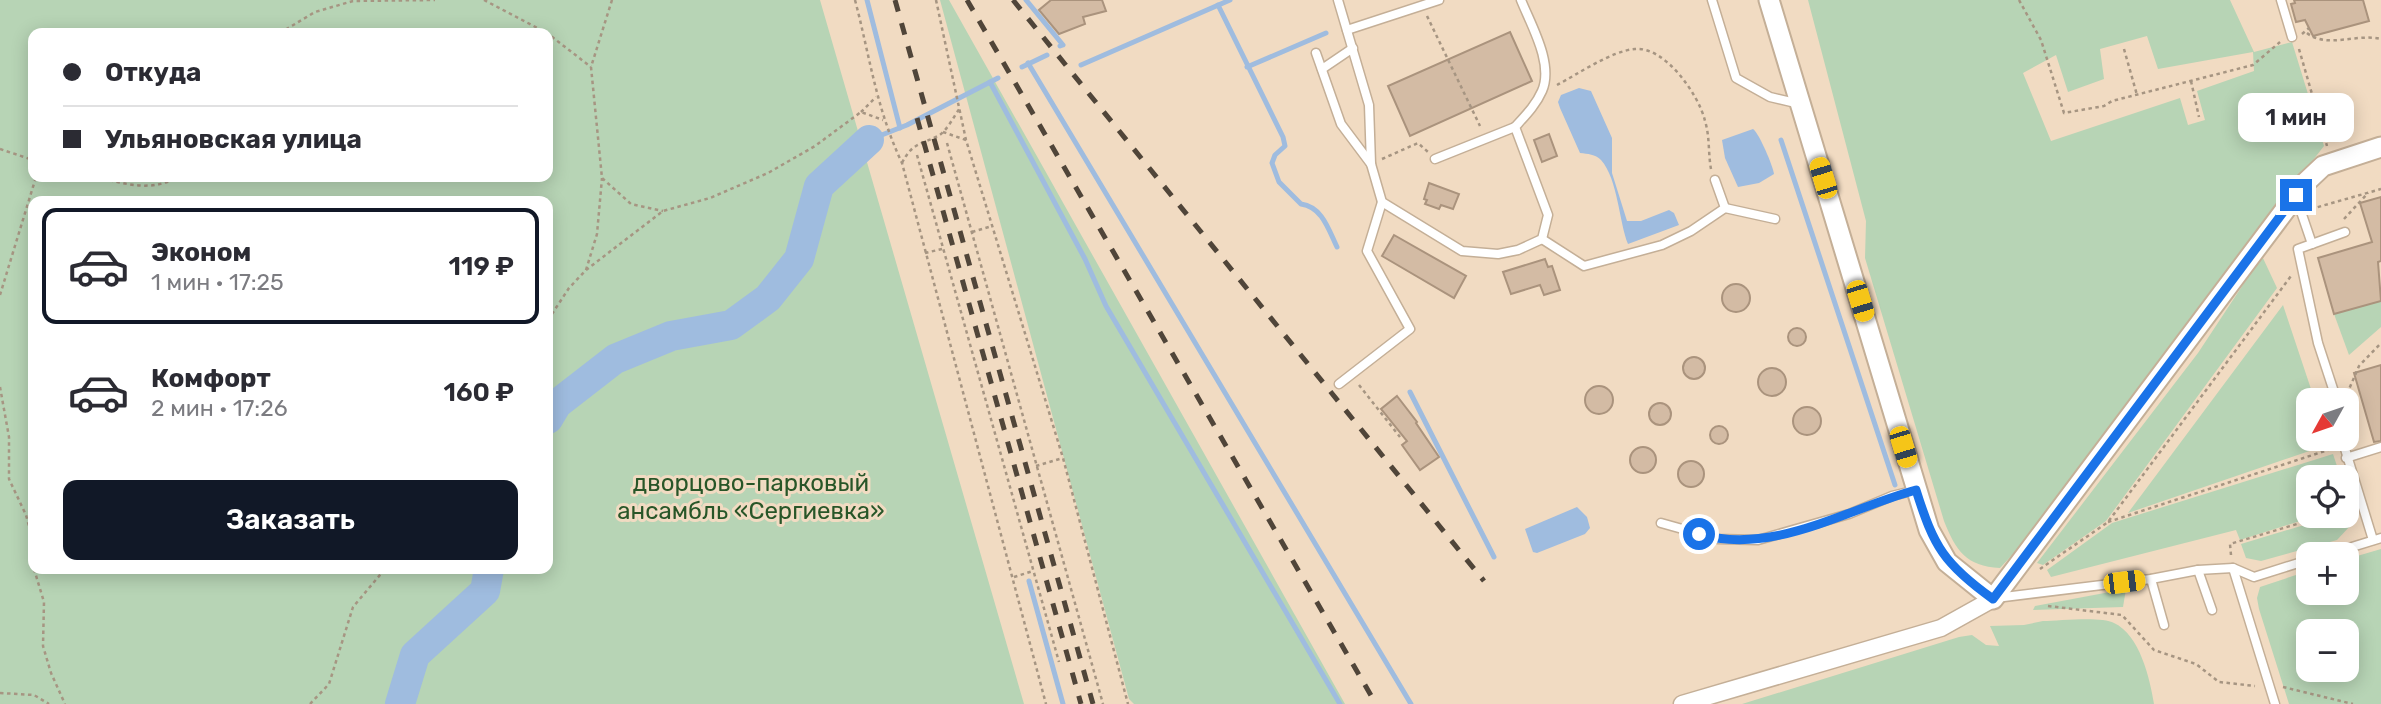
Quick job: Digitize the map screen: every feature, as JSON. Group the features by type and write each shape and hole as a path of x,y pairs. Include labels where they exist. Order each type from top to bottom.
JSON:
{"street":[{"path":"1769,0 1929,530 1947,562 1993,599"},
{"path":"1682,704 1941,628 1993,599 2298,203 2316,172 2332,162 2381,147"}],"lane":[{"path":"1338,0 1369,105 1371,164 1382,202 1367,251 1410,329 1339,384"},
{"path":"1347,30 1439,0"},
{"path":"1435,159 1515,127 1535,104 1543,88 1543,59 1521,0"},
{"path":"1712,0 1735,78 1770,97 1800,104"},
{"path":"2281,0 2294,39"},
{"path":"1322,69 1353,48"},
{"path":"1316,52 1341,124 1371,164"},
{"path":"1515,127 1548,215 1542,239"},
{"path":"1715,180 1725,208"},
{"path":"1382,202 1462,251 1498,254 1518,250 1542,239"},
{"path":"2298,203 2312,244"},
{"path":"1542,239 1584,266 1669,242 1691,232 1725,208 1775,219"},
{"path":"2333,388 2318,343 2298,249 2345,232"},
{"path":"2346,457 2381,447"},
{"path":"2345,452 2377,539 2359,545"},
{"path":"1661,523 1718,539 1758,540 1849,514 1916,490"},
{"path":"1993,599 2151,579 2198,570 2233,568 2254,577 2296,564"},
{"path":"2233,568 2275,704"},
{"path":"2198,570 2211,610"},
{"path":"2151,579 2164,625"}],"path":[{"path":"289,28 316,12 354,1 435,0"},
{"path":"484,0 537,28"},
{"path":"586,270 597,234 602,178 591,67 612,0"},
{"path":"855,0 876,97 889,137 902,163 1046,704"},
{"path":"936,0 966,140 1063,458 1128,704"},
{"path":"2019,0 2042,40 2064,113 2104,106 2112,101 2253,65 2278,43 2294,39 2332,162"},
{"path":"1423,6 1485,139"},
{"path":"2307,33 2315,39 2326,41 2361,36 2381,39"},
{"path":"553,38 591,67"},
{"path":"1543,88 1553,86 1627,51 1643,49 1653,52 1668,62 1698,102 1705,121 1708,155 1715,180"},
{"path":"2124,49 2137,95"},
{"path":"2192,81 2199,117"},
{"path":"553,312 569,288 586,270 663,211 709,198 768,173 815,146 861,112 876,97"},
{"path":"902,163 923,140 939,136 960,108"},
{"path":"861,112 883,120"},
{"path":"943,132 966,140"},
{"path":"947,143 1103,704"},
{"path":"1394,153 1418,143 1435,159"},
{"path":"0,149 28,158"},
{"path":"917,155 1059,662"},
{"path":"602,178 631,204 663,211"},
{"path":"117,182 138,187 164,182"},
{"path":"2298,203 2381,189"},
{"path":"2325,239 2368,193"},
{"path":"0,295 28,203"},
{"path":"971,232 992,226"},
{"path":"925,253 943,248"},
{"path":"2108,522 2302,261"},
{"path":"2350,388 2359,366 2381,343"},
{"path":"1351,375 1400,438"},
{"path":"0,387 9,437 9,479 28,522"},
{"path":"2037,571 2108,522 2313,452"},
{"path":"1036,466 1063,458"},
{"path":"2233,568 2230,544 2296,524"},
{"path":"1014,578 1033,571"},
{"path":"36,574 44,602 43,646 65,704"},
{"path":"310,704 329,684 353,607 381,574"},
{"path":"2045,605 2122,615 2154,649 2196,664 2219,682 2248,686 2270,685 2353,704"},
{"path":"0,693 34,695 49,704"}],"green space":[{"name":"дворцово-парковый ансамбль «Сергиевка»","path":"0,0 820,0 1024,704 0,704"},
{"path":"940,0 949,0 1345,704 1134,704 1129,699"},
{"path":"1808,0 2230,0 2254,52 2292,42 2324,146 2000,568 1979,564 1964,555 1953,541 1944,521 1865,258 1866,221","holes":["2147,36 2158,69 2253,52 2254,71 2197,91 2205,120 2188,125 2180,98 2051,141 2023,73 2056,55 2068,92 2104,79 2100,49"]},
{"path":"2262,256 2277,288 2106,521 2043,565 2037,563 2198,353"},
{"path":"2381,301 2381,327 2349,355 2334,314"},
{"path":"2283,305 2311,388 2296,388 2296,452 2307,452 2128,513"},
{"path":"2333,454 2337,465 2298,465"},
{"path":"2296,466 2296,522 2240,540 2236,530 2051,577 2047,570 2112,523"},
{"path":"2296,527 2348,528 2337,540 2296,542 2296,551 2261,561 2246,558 2241,544"},
{"path":"2381,549 2381,704 2289,704 2259,609 2257,598 2260,587 2296,575 2296,605 2359,605 2359,555"},
{"path":"2126,589 2123,607 2033,610 2035,606"},
{"path":"2100,620 2114,623 2123,629 2131,637 2142,659 2154,704 1742,704 1959,637 1972,635 1986,645 1999,646 1990,626 2024,625 2043,621"}],"water":[{"path":"1579,88 1591,91 1612,138 1612,173 1627,221 1641,221 1669,210 1674,213 1679,225 1628,244 1615,189 1607,168 1596,157 1580,153 1558,102 1561,95"},
{"path":"1753,129 1774,174 1759,183 1738,187 1725,158 1722,140"},
{"path":"1577,507 1587,517 1590,528 1585,534 1537,553 1533,552 1525,529"},
{"path":"415,655 412,704 390,704"}],"building":[{"path":"1051,0 1102,0 1106,11 1083,17 1085,24 1059,34 1039,10"},
{"path":"2294,0 2363,0 2369,21 2313,36 2305,20 2296,22 2291,4 2295,3"},
{"path":"1510,32 1532,81 1410,136 1388,86"},
{"path":"1549,134 1557,156 1542,162 1534,140"},
{"path":"1429,183 1459,194 1453,209 1441,205 1439,209 1425,204"},
{"path":"2381,197 2381,261 2378,262 2381,301 2334,314 2318,258 2372,242 2360,203"},
{"path":"1394,235 1466,276 1454,298 1382,256"},
{"path":"1545,259 1548,267 1552,266 1560,290 1544,295 1540,285 1511,294 1503,272"},
{"path":"1736,284 1746,288 1750,298 1746,308 1736,312 1726,308 1722,298 1726,288"},
{"path":"1793,328 1801,328 1806,337 1804,344 1793,346 1788,341 1788,333"},
{"path":"1694,357 1702,360 1705,368 1702,376 1694,379 1686,376 1683,368 1686,360"},
{"path":"2381,365 2381,441 2374,442 2354,373"},
{"path":"1772,368 1782,372 1786,382 1782,392 1772,396 1762,392 1758,382 1762,372"},
{"path":"1599,386 1609,390 1613,400 1609,410 1599,414 1589,410 1585,400 1589,390"},
{"path":"1397,396 1439,457 1420,470 1402,445 1407,441 1381,409"},
{"path":"1660,403 1668,406 1671,414 1668,422 1660,425 1652,422 1649,414 1652,406"},
{"path":"1807,407 1817,411 1821,421 1817,431 1807,435 1797,431 1793,421 1797,411"},
{"path":"1715,426 1723,426 1728,435 1726,442 1715,444 1710,439 1710,431"},
{"path":"1643,447 1652,451 1656,460 1652,469 1643,473 1634,469 1630,460 1634,451"},
{"path":"1691,461 1700,465 1704,474 1700,483 1691,487 1682,483 1678,474 1682,465"}],"waterway":[{"path":"867,0 900,128"},
{"path":"1026,0 1063,45 1060,46"},
{"path":"1081,65 1230,0"},
{"path":"1218,5 1283,137 1285,146 1275,155 1272,163 1279,182 1301,204 1319,214 1337,247"},
{"path":"1247,67 1326,33"},
{"path":"1022,67 1047,55"},
{"path":"1028,63 1411,704"},
{"path":"869,140 907,125 998,78"},
{"path":"990,82 1085,259 1106,306 1340,704"},
{"path":"553,411 557,404 615,359 671,336 731,325 768,298 799,259 819,186 869,140"},
{"path":"1781,140 1895,485"},
{"path":"1410,392 1494,557"},
{"path":"400,704 415,655 485,591 488,574"},
{"path":"1029,581 1063,704"}],"railway":[{"path":"895,0 1093,704"},
{"path":"967,0 1376,704"},
{"path":"1013,0 1484,581"},
{"path":"917,118 1081,704"}],"route":[{"path":"1699,534 1737,541 1758,540 1849,514 1892,496 1916,490 1929,530 1947,562 1968,582 1993,599 2296,195"}]}
